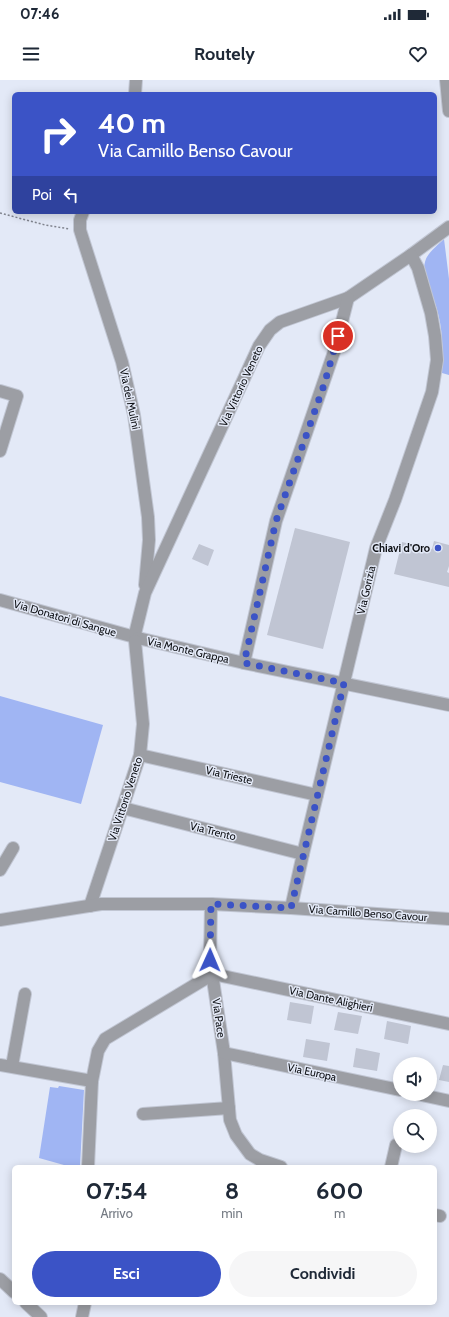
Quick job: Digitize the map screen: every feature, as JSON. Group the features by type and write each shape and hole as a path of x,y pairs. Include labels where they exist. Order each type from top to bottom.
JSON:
{"street":[{"path":"135,92 136,80"},
{"path":"446,80 449,111"},
{"path":"80,230 80,220 83,214"},
{"name":"Via Vittorio Veneto","path":"90,906 140,755 144,724 135,637 145,593 259,346 270,330 280,322 348,298 449,227"},
{"name":"Via dei Mulini","path":"80,230 122,362 134,415 148,517 149,540 145,593"},
{"name":"Via Gorizia","path":"291,908 376,548 396,500 432,392 437,360 435,336 431,313 418,268 411,255"},
{"path":"244,663 276,521 336,349 348,298"},
{"path":"0,391 17,396 0,451"},
{"name":"Via Donatori di Sangue","path":"0,600 135,637"},
{"name":"Via Monte Grappa","path":"135,637 244,663 449,705"},
{"name":"Via Trieste","path":"140,755 317,795"},
{"name":"Via Trento","path":"123,808 303,854"},
{"path":"0,870 13,848"},
{"name":"Via Camillo Benso Cavour","path":"0,920 101,904 211,904 449,919"},
{"name":"Via Pace","path":"211,904 210,960 224,1053 230,1120 236,1135 250,1154 260,1160 276,1165"},
{"path":"88,1165 92,1081 98,1051 105,1039 213,974"},
{"name":"Via Dante Alighieri","path":"213,974 449,1024"},
{"path":"25,994 6,1066 92,1081"},
{"name":"Via Europa","path":"224,1053 393,1089"},
{"path":"437,1098 449,1101"},
{"path":"143,1114 229,1108"},
{"path":"391,1165 394,1153"},
{"path":"0,1279 12,1290"},
{"path":"82,1317 85,1305"}],"path":[{"path":"0,212 45,225 80,230"}],"shaded area":[{"path":"444,239 449,279 449,375 442,373 442,341 440,322 424,270 426,259"},
{"path":"0,696 103,725 81,804 0,782"},
{"path":"59,1086 84,1090 80,1165 64,1165 39,1158 50,1087 58,1088"}],"building":[{"path":"295,528 350,542 323,649 267,635"},
{"path":"434,541 449,545 449,566 447,572 449,573 449,587 394,574 402,542 432,549"},
{"path":"199,544 214,550 208,566 192,559"},
{"path":"290,1002 314,1006 311,1024 287,1020"},
{"path":"338,1012 362,1016 358,1034 334,1030"},
{"path":"387,1021 411,1026 408,1044 384,1039"},
{"path":"306,1039 330,1043 327,1061 303,1057"},
{"path":"356,1048 380,1053 377,1071 353,1067"},
{"path":"443,1065 449,1066 449,1082 439,1080"}],"place":[{"name":"Chiavi d'Oro","path":"438,548"}],"route":[{"path":"210,960 211,904 291,908 344,683 244,663 276,521 324,385 336,349 338,336"}]}
